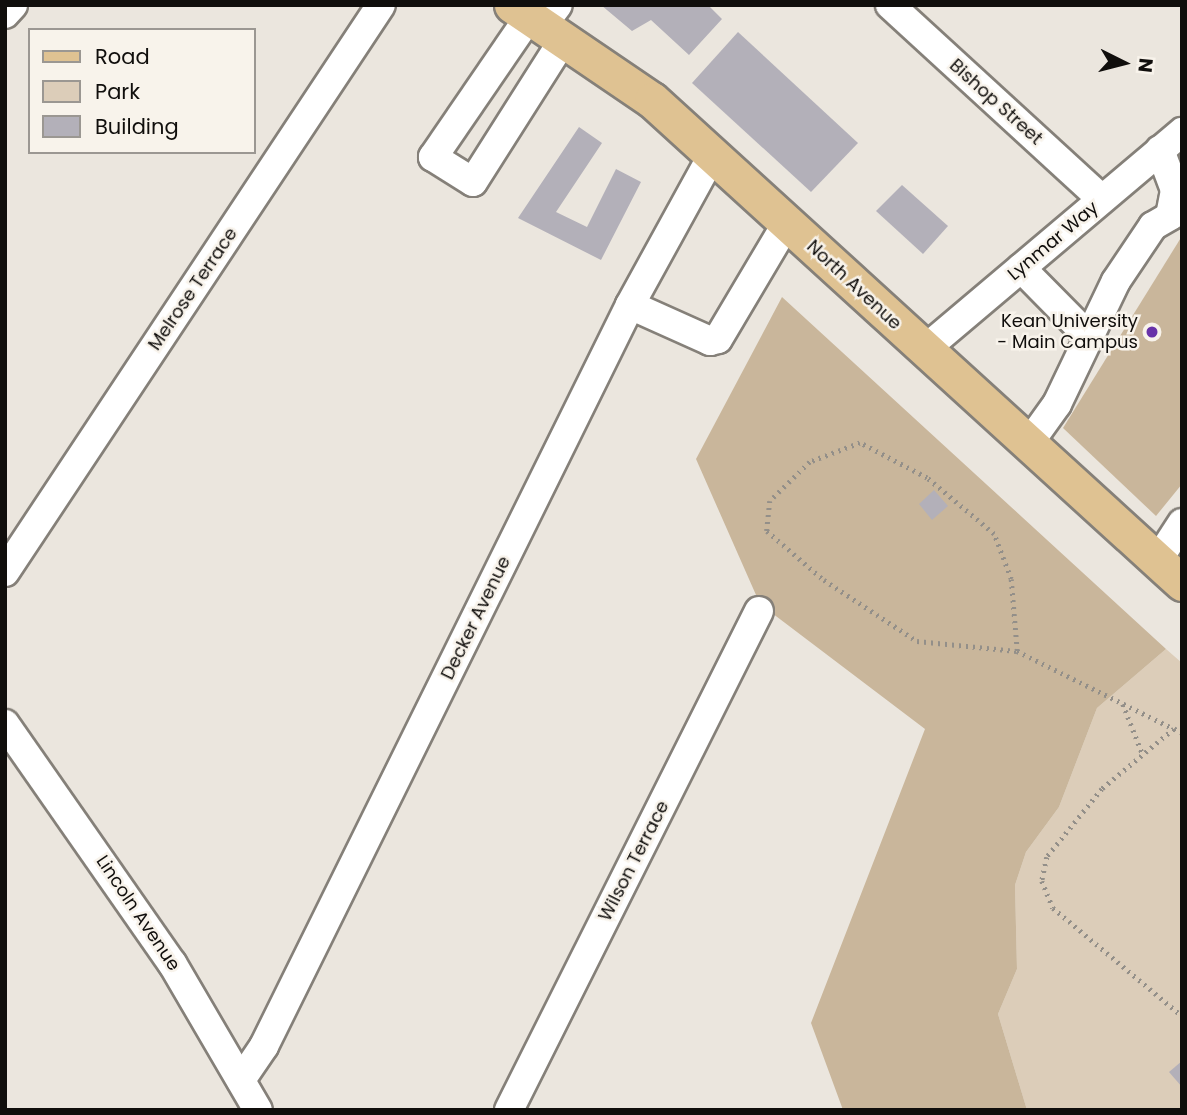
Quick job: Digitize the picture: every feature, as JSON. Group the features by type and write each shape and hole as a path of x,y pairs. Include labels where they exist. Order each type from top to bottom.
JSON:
{"main road":[{"name":"North Avenue","path":"541,19 652,100 1170,572"}],"street":[{"path":"5,14 13,5"},
{"name":"Melrose Terrace","path":"5,572 381,5"},
{"name":"Bishop Street","path":"890,5 1102,199"},
{"path":"541,19 472,182 433,157 541,19"},
{"name":"Lynmar Way","path":"924,350 1182,132"},
{"path":"1029,443 1057,404 1087,335 1153,226 1170,216 1175,190 1160,150"},
{"name":"Decker Avenue","path":"240,1080 264,1046 630,305 712,156"},
{"path":"630,305 710,341 718,339 787,223"},
{"path":"1021,268 1087,335"},
{"path":"1170,572 1182,523"},
{"name":"Wilson Terrace","path":"509,1110 759,611"},
{"name":"Lincoln Avenue","path":"5,724 172,963 258,1110"}],"path":[{"path":"1017,651 1011,579 994,534 927,478 860,443 810,462 770,500 766,531 824,580 917,641 1017,651 1182,733"},
{"path":"1122,703 1143,755"},
{"path":"1174,729 1102,789 1047,857 1042,881 1053,908 1182,1016"}],"green space":[{"path":"1166,649 1182,663 1182,1110 1027,1110 998,1014 1017,969 1015,885 1026,852 1059,807 1097,708"}],"shaded area":[{"name":"Kean University - Main Campus","path":"1182,236 1182,484 1156,516 1063,428"},
{"path":"782,297 1166,649 1097,708 1059,807 1026,852 1015,885 1017,969 998,1014 1027,1110 843,1110 811,1023 925,729 760,604 696,459"}],"building":[{"path":"601,5 708,5 722,19 689,55 651,20 632,31"},
{"path":"738,32 858,143 811,192 692,83"},
{"path":"579,127 602,143 556,212 587,227 616,169 641,182 601,260 518,218"},
{"path":"902,185 948,226 923,254 876,211"},
{"path":"934,490 948,506 932,520 919,504"},
{"path":"1182,1061 1182,1087 1169,1072"}],"place":[{"name":"Kean University - Main Campus","path":"1152,332"}]}
